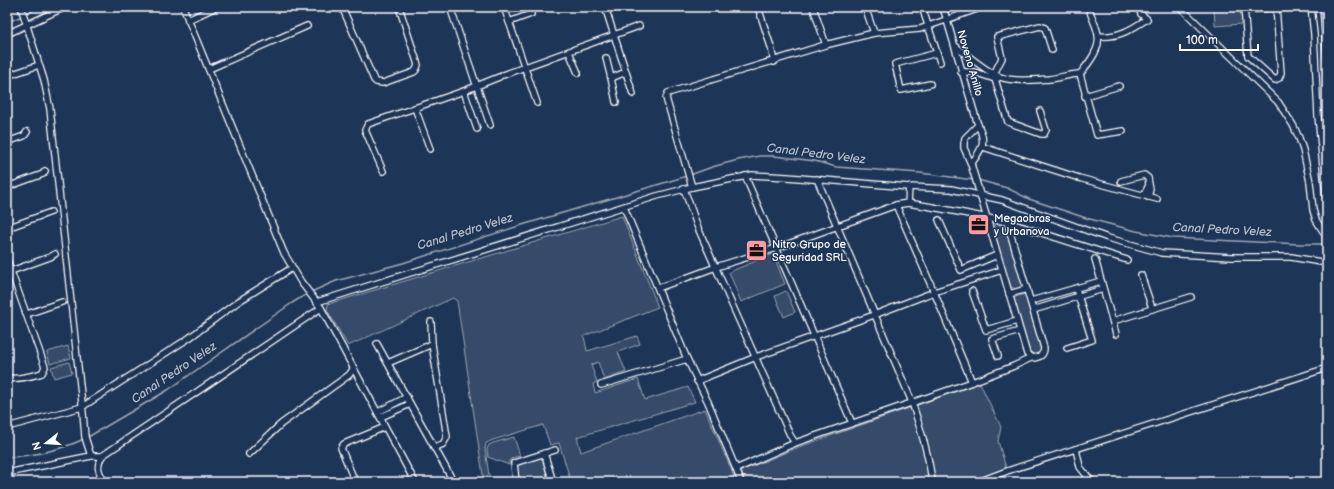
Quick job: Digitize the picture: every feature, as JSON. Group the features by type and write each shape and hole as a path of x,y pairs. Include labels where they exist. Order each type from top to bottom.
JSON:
{"street":[{"path":"29,7 21,9 44,80 50,109 85,437 91,456"},
{"path":"7,34 65,7"},
{"path":"183,7 284,253 304,286 321,308 415,482"},
{"path":"188,20 216,7"},
{"path":"342,7 375,84 383,83 414,72 417,68 418,62 399,7"},
{"path":"450,7 490,125"},
{"path":"504,7 537,103"},
{"path":"605,7 633,94"},
{"path":"758,7 771,47 774,62"},
{"path":"813,7 826,45"},
{"path":"865,7 874,33"},
{"path":"922,7 940,62"},
{"name":"Noveno Anillo","path":"943,7 961,72 982,134 983,147"},
{"path":"691,184 666,98 668,93 826,45 874,33 929,27 983,7"},
{"path":"1099,36 1107,37 1123,33 1133,29 1147,19 1141,14 1138,7"},
{"path":"1180,7 1278,102 1293,125 1303,150 1310,182 1313,210 1316,220 1326,237 1327,252"},
{"path":"1276,7 1281,73 1279,78 1275,80 1248,56 1244,8 1276,7 1285,7"},
{"path":"1311,7 1314,34 1318,116 1327,207"},
{"path":"1323,7 1327,61"},
{"path":"1080,74 1090,62 1096,49 1099,36 1090,11"},
{"path":"509,22 531,14"},
{"path":"209,69 307,26"},
{"path":"383,172 365,130 368,124 464,91 639,26"},
{"path":"1040,111 1046,130 1044,134 1008,122 996,77 1002,58 997,37 1040,26 1045,28 1052,50"},
{"path":"1314,34 1326,40"},
{"path":"954,46 996,77"},
{"path":"570,52 578,73"},
{"path":"930,84 901,90 895,64 937,53"},
{"path":"606,58 616,102"},
{"path":"7,76 39,64"},
{"path":"611,78 626,72"},
{"path":"961,72 974,72 1011,79 1033,80 1080,74"},
{"path":"1080,74 1097,135 1123,131"},
{"path":"1085,96 1119,86"},
{"path":"464,91 477,129"},
{"path":"415,108 430,149"},
{"path":"978,125 965,138 964,148 971,164 1026,354 1031,358"},
{"path":"7,142 24,136 27,132"},
{"path":"971,164 983,147 1079,178 1157,199"},
{"path":"7,187 43,174 45,171"},
{"path":"1121,181 1144,175 1147,176 1150,189 1146,196"},
{"path":"317,302 684,189 691,184 745,176 787,176 909,187 951,189 1002,200 1108,238 1162,253 1231,257 1291,257 1327,262"},
{"path":"745,176 778,248 852,423"},
{"path":"817,179 912,402 921,431 931,471 932,482"},
{"path":"908,204 909,187"},
{"path":"684,189 696,222 790,435 795,443"},
{"path":"658,288 716,267 778,248 896,206 908,204 1007,222 1127,260"},
{"path":"896,206 972,382"},
{"path":"624,207 686,359 708,402 741,482"},
{"path":"7,228 51,212"},
{"path":"939,220 961,270 997,255"},
{"path":"736,469 795,443 972,382 1031,358 1041,356 1044,351 1031,301 1007,222"},
{"path":"11,271 55,254"},
{"path":"1095,259 1116,334"},
{"path":"7,260 45,367 42,374 7,378"},
{"path":"7,427 82,407 189,338 240,301 292,268"},
{"path":"697,381 756,357 934,292 1002,270"},
{"path":"1141,275 1152,308"},
{"path":"1031,301 1101,281"},
{"path":"1009,294 1027,289"},
{"path":"1067,348 1092,340 1076,289"},
{"path":"1033,310 1103,289"},
{"path":"972,291 986,330 1017,321"},
{"path":"1113,321 1152,308 1191,298"},
{"path":"27,314 62,302"},
{"path":"105,482 98,469 98,462 102,456 321,308"},
{"path":"431,322 432,344 447,437 443,444 434,448"},
{"path":"998,356 992,339 1020,331"},
{"path":"377,344 453,481"},
{"path":"388,363 432,344"},
{"path":"601,385 686,359"},
{"path":"249,454 281,424 349,375 354,368"},
{"path":"978,482 1327,368"},
{"path":"380,415 407,397"},
{"path":"380,415 410,404"},
{"path":"355,482 341,448 342,445 385,427"},
{"path":"1076,449 1080,467 1092,482"},
{"path":"516,482 514,463 555,450"},
{"path":"544,453 553,482"},
{"path":"7,473 91,456 102,456"}],"shaded area":[{"path":"1214,7 1241,7 1242,24 1215,26"},
{"path":"622,216 658,307 584,336 587,351 637,336 640,344 618,352 626,372 604,380 598,362 591,365 597,382 593,384 595,393 638,379 645,400 688,387 695,402 577,437 581,452 705,409 731,469 735,482 571,482 559,443 550,445 543,425 486,443 485,449 490,482 484,482 457,301 453,298 348,346 327,310 328,304"},
{"path":"1003,223 1006,226 1022,284 1016,289 1009,285 992,229 995,225"},
{"path":"773,254 785,284 741,302 729,272"},
{"path":"786,291 795,312 784,317 775,296"},
{"path":"1025,294 1027,296 1042,349 1034,355 1029,352 1014,300 1015,297"},
{"path":"68,346 71,358 50,364 47,352"},
{"path":"69,362 72,373 54,378 51,367"},
{"path":"980,383 1001,427 998,441 1007,471 972,482 745,482 741,471 799,447"},
{"path":"514,437 520,456 512,458 509,461 509,465 488,457 487,449 489,445"},
{"path":"542,457 549,482 519,482 518,464"}],"waterway":[{"path":"27,13 40,7"},
{"path":"7,22 20,17"},
{"name":"Canal Pedro Velez","path":"690,175 738,160 760,156 774,156 815,161 836,167 920,173 974,180"},
{"name":"Canal Pedro Velez","path":"311,292 336,281 403,263 522,225 687,176"},
{"name":"Canal Pedro Velez","path":"978,180 1007,188 1029,199 1086,218 1136,231 1173,238 1325,244"},
{"name":"Canal Pedro Velez","path":"88,437 168,390 307,294"},
{"name":"Canal Pedro Velez","path":"7,457 46,452 84,439"}],"place":[{"name":"Megaobras y Urbanova","path":"978,224"},
{"name":"Nitro Grupo de Seguridad SRL","path":"756,250"}]}
